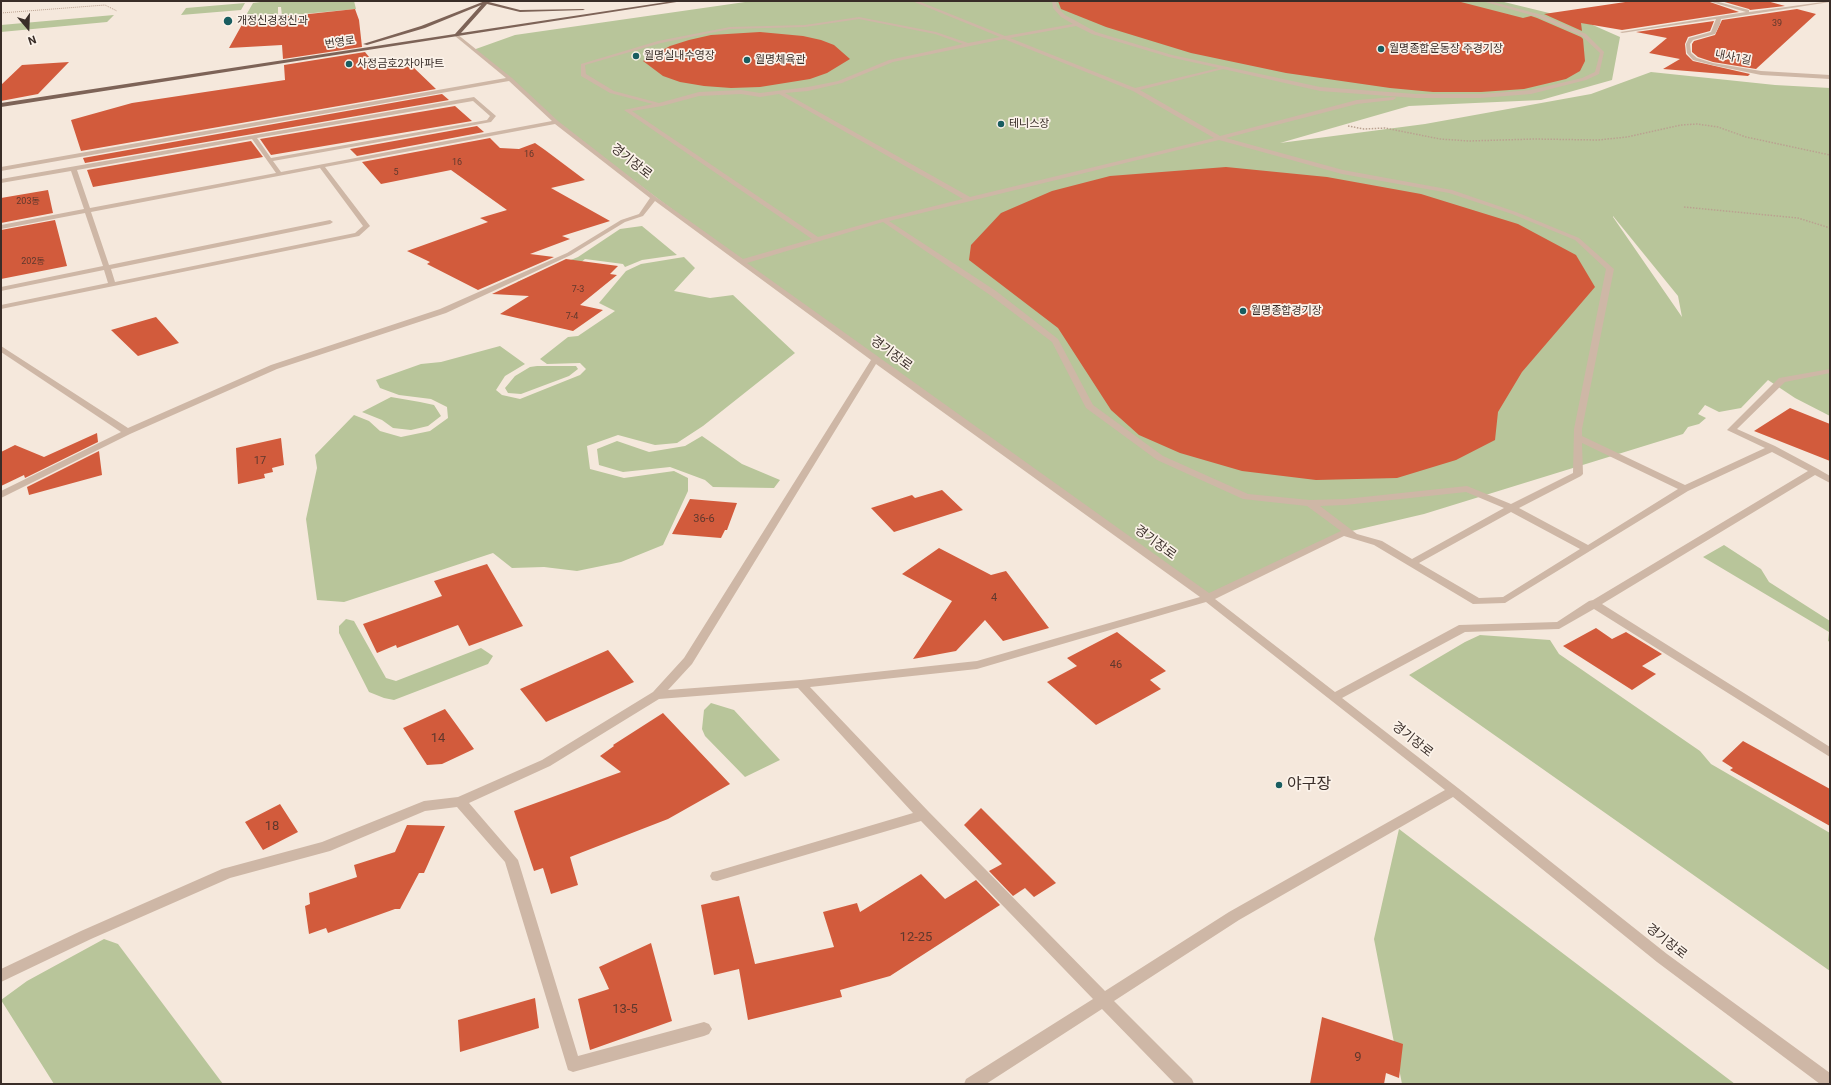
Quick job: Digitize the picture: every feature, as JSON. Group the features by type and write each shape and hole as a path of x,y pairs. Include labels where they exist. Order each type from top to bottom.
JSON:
{"main road":[{"name":"번영로","path":"1,105 681,1"},
{"path":"329,54 423,27 487,2 510,9 530,12 625,9"},
{"path":"457,35 487,2"}],"street":[{"path":"914,1 1135,90 1219,138 1342,172 1450,191 1514,213 1577,239 1610,269 1578,429 1578,474 1512,508 1412,563"},
{"path":"1054,1 1055,7 1063,16 1077,25 1128,44 1223,68 1320,89 1416,96 1481,96 1531,92 1572,83 1597,73 1602,53 1584,35 1540,16 1484,1"},
{"path":"1710,1 1752,13"},
{"path":"1719,3 1724,1"},
{"path":"1622,32 1830,1"},
{"name":"내사1길","path":"1719,17 1718,24 1713,33 1691,39 1688,44 1689,53 1695,59 1712,64 1761,73 1830,78"},
{"path":"662,104 612,92 583,75 583,64 660,42 730,28 805,26 859,18 936,33 968,44"},
{"path":"818,240 627,110 662,104 699,94 741,92 760,95 808,89 857,77 891,61 968,44 1077,25"},
{"name":"경기장로","path":"457,35 556,122 654,198 1208,598 1454,791 1662,958 1830,1082"},
{"path":"1135,90 1223,68"},
{"path":"1,169 510,80"},
{"path":"779,92 970,200"},
{"path":"742,262 884,220 1219,138 1340,106 1357,102 1416,96"},
{"path":"1,181 474,99 493,116 489,121 269,160"},
{"path":"1,228 556,122"},
{"path":"253,138 280,175"},
{"path":"1,307 357,235 367,226 322,167"},
{"path":"74,169 112,284"},
{"path":"1,495 128,432 274,368 450,308 570,254 623,221 640,215 654,198"},
{"path":"884,220 993,293 1055,341 1088,406 1160,458 1246,497 1310,503 1345,502 1467,489 1512,508 1588,549"},
{"path":"1,289 330,222"},
{"path":"1,348 128,432"},
{"path":"1,976 86,935 227,873 325,847 424,806 460,802 546,763 657,695 688,661 875,359"},
{"path":"1830,371 1782,380 1731,430 1772,448 1830,480"},
{"path":"1578,437 1685,489"},
{"path":"657,695 801,684 977,665 1208,598 1343,533 1378,543 1477,602 1505,600 1685,489 1772,448"},
{"path":"1334,698 1463,628 1558,624 1815,471"},
{"path":"1310,503 1356,537"},
{"path":"1593,604 1830,754"},
{"path":"801,684 923,815 1186,1084"},
{"path":"972,1084 1234,916 1454,791"},
{"path":"460,802 512,860 573,1065 704,1029"},
{"path":"718,876 923,815"}],"path":[{"path":"1,13 105,5 117,11"},
{"path":"1340,106 1348,117 1337,122 1343,125 1364,129 1385,128 1400,130 1440,139 1469,141 1535,139 1598,140 1627,137 1681,125 1697,124 1718,127 1768,143 1830,155"},
{"path":"1684,207 1798,218 1830,228"}],"green space":[{"path":"268,1 354,1 356,9 282,16 281,7 278,7 278,16 245,17 253,3"},
{"name":"월명종합경기장","path":"752,1 1500,1 1586,22 1620,37 1612,80 1541,100 1409,106 1280,143 1425,124 1591,94 1651,72 1775,85 1830,88 1830,416 1795,398 1768,380 1741,408 1719,412 1705,405 1698,414 1706,418 1699,424 1688,427 1683,434 1424,514 1343,533 1208,598 742,262 556,122 510,80 473,50 515,35","holes":["1613,216 1678,296 1682,317"]},
{"path":"245,3 241,10 181,15 186,8"},
{"path":"114,15 107,22 1,32 1,25"},
{"path":"642,226 677,255 642,260 625,267 623,264 585,259 554,284 517,282 578,257 620,229"},
{"path":"684,257 695,268 674,291 710,298 733,295 795,353 703,426 677,443 655,445 618,435 587,446 590,469 624,478 674,471 688,478 688,491 663,545 621,562 577,571 544,567 512,568 493,553 344,602 317,600 306,519 317,468 315,455 354,415 369,421 380,431 401,437 430,431 448,418 447,407 431,399 399,395 380,388 376,380 421,364 441,362 500,346 525,364 505,376 496,390 502,395 520,399 580,375 586,369 580,363 547,364 540,359 568,337 578,336 615,311 599,303 626,271 641,264"},
{"path":"576,366 578,369 569,376 521,394 508,393 505,388 515,376 530,367"},
{"path":"391,397 434,405 441,416 428,426 411,430 393,428 382,420 362,412"},
{"path":"702,436 742,464 780,480 774,488 713,487 705,480 670,467 623,472 599,465 597,449 617,441 649,452 685,446"},
{"path":"1724,545 1761,569 1769,582 1830,621 1830,642 1828,641 1829,632 1703,557"},
{"path":"346,619 354,621 386,678 396,681 481,648 493,656 488,664 394,700 384,698 369,692 339,633 339,626"},
{"path":"1480,635 1550,640 1559,654 1700,751 1711,764 1830,833 1830,971 1409,675 1465,642"},
{"path":"711,703 734,710 780,760 745,777 705,736 702,729 704,710"},
{"path":"1399,829 1735,1084 1402,1084 1374,939"},
{"path":"104,939 118,944 223,1084 54,1084 1,1000 27,981"}],"building":[{"name":"월명종합운동장 주경기장","path":"1058,1 1457,1 1523,18 1531,16 1581,37 1583,39 1585,61 1580,71 1566,79 1524,89 1481,92 1433,92 1390,88 1286,73 1191,53 1106,27 1061,9"},
{"path":"1632,1 1707,1 1739,12 1622,30 1581,23 1582,31 1544,14"},
{"path":"1721,1 1767,1 1785,6 1750,10"},
{"path":"355,9 359,20 362,47 283,59 282,45 229,48 244,21"},
{"path":"1797,9 1816,14 1756,69 1713,62 1698,57 1692,52 1692,44 1694,41 1715,35 1722,20"},
{"path":"1714,21 1710,31 1688,37 1685,44 1686,54 1693,61 1750,74 1748,76 1663,69 1680,59 1649,53 1667,38 1636,32"},
{"name":"월명체육관","path":"760,32 803,36 821,40 834,45 850,59 827,73 810,79 760,87 731,88 680,82 663,76 643,61 670,46 689,40 711,35"},
{"path":"365,52 378,68 412,66 436,89 81,151 71,120 132,103 285,80 284,65"},
{"path":"69,62 38,94 1,101 1,85 22,65"},
{"path":"442,94 449,100 85,163 83,158"},
{"path":"455,106 472,121 271,155 260,139"},
{"path":"477,126 484,132 357,156 350,149"},
{"path":"490,138 500,148 519,149 535,143 585,180 551,188 610,221 562,236 570,239 530,254 554,257 478,290 427,264 430,262 407,251 488,222 480,218 507,210 451,170 381,184 362,162"},
{"path":"251,141 263,157 93,187 87,170"},
{"path":"1226,167 1327,177 1421,194 1518,224 1576,255 1595,287 1522,372 1498,412 1495,440 1456,460 1397,478 1316,480 1242,471 1180,453 1139,435 1111,410 1058,328 969,260 971,245 1001,213 1052,191 1110,176"},
{"path":"48,190 53,213 1,223 1,198"},
{"path":"55,220 67,266 1,279 1,230"},
{"path":"566,259 618,266 610,274 617,275 580,305 603,310 573,331 500,314 529,296 492,294"},
{"path":"156,317 179,343 138,356 111,330"},
{"path":"1790,408 1830,424 1830,461 1754,431"},
{"path":"97,433 98,442 25,478 24,475 1,486 1,452 15,445 44,457"},
{"path":"281,438 284,465 272,468 273,472 264,474 265,478 238,484 236,448"},
{"path":"99,451 102,475 29,495 27,487"},
{"path":"942,490 963,510 894,532 871,508 912,495 915,498"},
{"path":"690,499 737,503 727,530 725,530 721,538 672,534"},
{"path":"939,548 991,575 1006,571 1049,628 1003,641 985,620 956,651 913,659 952,601 902,574"},
{"path":"487,564 523,626 469,646 458,625 397,648 396,645 377,653 363,624 442,596 434,581"},
{"path":"1596,628 1612,639 1626,632 1662,654 1642,666 1656,674 1632,690 1563,646"},
{"path":"1117,632 1166,671 1150,680 1161,689 1096,725 1047,682 1077,666 1067,658"},
{"path":"608,650 634,682 546,722 520,689"},
{"path":"445,709 474,749 442,764 427,765 403,728"},
{"path":"663,713 730,784 668,819 570,857 578,885 551,894 543,868 534,871 514,811 621,772 600,756 614,746 613,745"},
{"path":"1743,741 1830,789 1830,826 1730,770 1733,768 1722,761"},
{"path":"280,804 298,832 263,850 245,822"},
{"path":"981,808 1056,883 1034,897 1025,888 1013,896 989,871 1002,864 964,825"},
{"path":"407,825 445,826 424,873 419,873 400,909 395,909 328,933 326,928 309,934 305,906 310,904 309,893 357,877 354,865 395,852"},
{"path":"921,874 945,899 976,880 1000,905 890,976 840,990 842,997 748,1020 739,969 714,975 701,905 739,896 755,964 834,947 823,912 857,903 860,912"},
{"path":"651,943 672,1021 590,1050 578,999 609,989 599,967"},
{"path":"535,998 539,1028 460,1052 458,1020"},
{"path":"1322,1017 1403,1044 1399,1078 1386,1073 1384,1084 1310,1084"}],"place":[{"name":"개정신경정신과","path":"228,21"},
{"name":"월명종합운동장 주경기장","path":"1381,49"},
{"name":"월명실내수영장","path":"636,56"},
{"name":"월명체육관","path":"747,60"},
{"name":"사정금호2차아파트","path":"349,64"},
{"name":"테니스장","path":"1001,124"},
{"name":"월명종합경기장","path":"1243,311"},
{"name":"야구장","path":"1279,785"}]}
